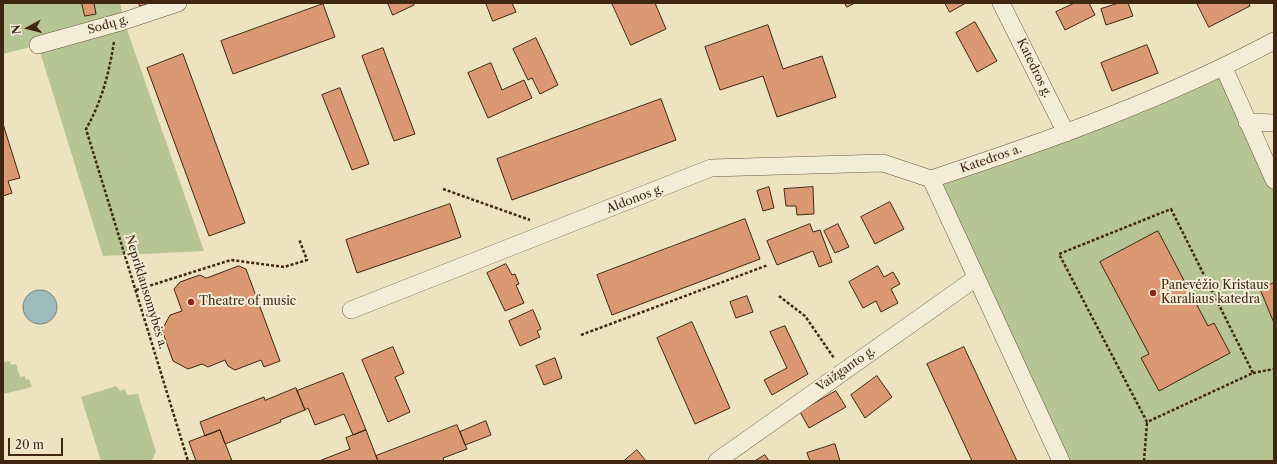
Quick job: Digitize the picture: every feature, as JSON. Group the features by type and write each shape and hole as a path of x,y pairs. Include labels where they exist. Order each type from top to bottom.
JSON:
{"street":[{"name":"Sodų g.","path":"38,45 178,3"},
{"name":"Katedros g.","path":"1001,3 1066,133"},
{"name":"Katedros a.","path":"931,179 1066,133 1224,68 1274,42"},
{"path":"1224,68 1274,180"},
{"path":"1247,122 1274,123"},
{"name":"Aldonos g.","path":"351,310 555,228 646,195 711,168 883,163 931,179"},
{"path":"931,179 1061,461"},
{"name":"Vaižganto g.","path":"717,461 976,278"}],"path":[{"name":"Nepriklausomybės a.","path":"118,22 108,79 97,110 86,129 188,461"},
{"path":"443,189 555,228"},
{"path":"1144,461 1147,422 1059,254 1171,209 1253,372"},
{"path":"136,290 231,260 284,267 307,260 299,239"},
{"path":"580,335 768,265"},
{"path":"779,296 805,316 843,372"},
{"path":"1147,422 1253,372 1274,369"}],"green space":[{"path":"3,3 120,3 124,21 204,251 103,256 38,45 3,54"},
{"path":"1224,68 1274,180 1274,461 1061,461 931,179"},
{"path":"3,358 4,362 10,361 11,365 16,364 20,377 25,376 26,380 29,379 32,387 3,394"},
{"path":"116,386 120,391 124,389 128,395 138,394 156,452 151,461 101,461 81,397"}],"water":[{"path":"37,290 43,290 52,295 56,301 56,313 52,319 43,324 37,324 28,319 23,310 23,304 28,295"}],"building":[{"path":"82,3 94,3 96,14 85,16"},
{"path":"139,3 154,3 140,6"},
{"path":"388,3 413,3 414,5 393,15"},
{"path":"486,3 512,3 516,12 493,21"},
{"path":"612,3 655,3 666,29 631,45"},
{"path":"845,3 855,3 847,7"},
{"path":"945,3 966,3 950,12"},
{"path":"1075,3 1089,3 1095,15 1065,30 1056,12"},
{"path":"1119,3 1128,3 1133,16 1106,25 1101,9"},
{"path":"1197,3 1249,3 1250,6 1209,27"},
{"path":"323,4 335,37 233,74 221,41"},
{"path":"975,22 997,61 977,72 956,33"},
{"path":"768,25 783,69 822,56 836,97 777,117 763,76 720,90 705,47"},
{"path":"536,38 558,85 540,94 532,78 528,80 513,49"},
{"path":"1147,45 1158,73 1112,91 1101,63"},
{"path":"383,48 415,134 394,141 362,56"},
{"path":"183,54 245,223 209,236 147,68"},
{"path":"491,63 502,90 524,80 532,98 488,118 468,73"},
{"path":"340,88 369,164 352,170 322,95"},
{"path":"661,99 676,140 512,200 497,159"},
{"path":"3,124 20,178 8,181 12,193 3,196"},
{"path":"769,187 774,208 763,211 757,191"},
{"path":"813,187 814,214 797,215 796,206 786,206 784,189"},
{"path":"890,202 904,229 875,244 861,217"},
{"path":"450,204 461,237 357,273 346,240"},
{"path":"745,219 760,259 612,315 597,275"},
{"path":"810,224 813,232 820,230 832,262 819,267 813,251 777,265 767,241"},
{"path":"838,224 849,247 835,253 824,231"},
{"name":"Panevėžio Kristaus Karaliaus katedra","path":"1158,231 1208,326 1214,323 1230,353 1159,391 1141,358 1149,354 1100,262"},
{"path":"506,264 512,275 515,274 519,284 516,285 524,303 505,311 487,273"},
{"path":"239,266 246,269 280,361 264,367 261,360 235,370 228,366 225,360 208,367 202,364 188,369 173,361 162,330 170,315 182,311 174,289 180,282 200,275 206,278"},
{"path":"878,266 884,277 893,272 900,284 891,289 898,303 881,312 876,301 863,308 849,282"},
{"path":"1274,283 1274,323 1260,289"},
{"path":"747,296 753,312 736,318 730,302"},
{"path":"533,310 541,329 537,331 540,337 520,346 509,321"},
{"path":"692,322 730,408 695,424 657,338"},
{"path":"785,326 808,374 772,395 764,380 787,368 770,332"},
{"path":"393,347 404,373 395,377 410,412 388,422 362,360"},
{"path":"964,347 1017,461 972,461 927,364"},
{"path":"555,358 562,378 544,385 536,366"},
{"path":"343,373 366,430 353,435 344,414 315,425 308,408 305,410 297,391"},
{"path":"877,376 892,397 865,418 851,395"},
{"path":"296,388 305,410 280,420 281,422 225,444 220,430 205,436 200,422 264,397 265,400"},
{"path":"836,391 846,407 809,428 800,412"},
{"path":"486,421 491,435 465,445 460,432"},
{"path":"457,425 467,449 443,458 444,461 378,461 376,456"},
{"path":"220,430 232,461 196,461 189,442"},
{"path":"366,430 378,461 319,461 350,449 346,438"},
{"path":"835,444 840,461 810,461 807,453"},
{"path":"637,450 646,461 624,461"},
{"path":"765,455 769,461 755,461"}],"place":[{"name":"Panevėžio Kristaus Karaliaus katedra","path":"1153,293"},
{"name":"Theatre of music","path":"191,302"}]}
